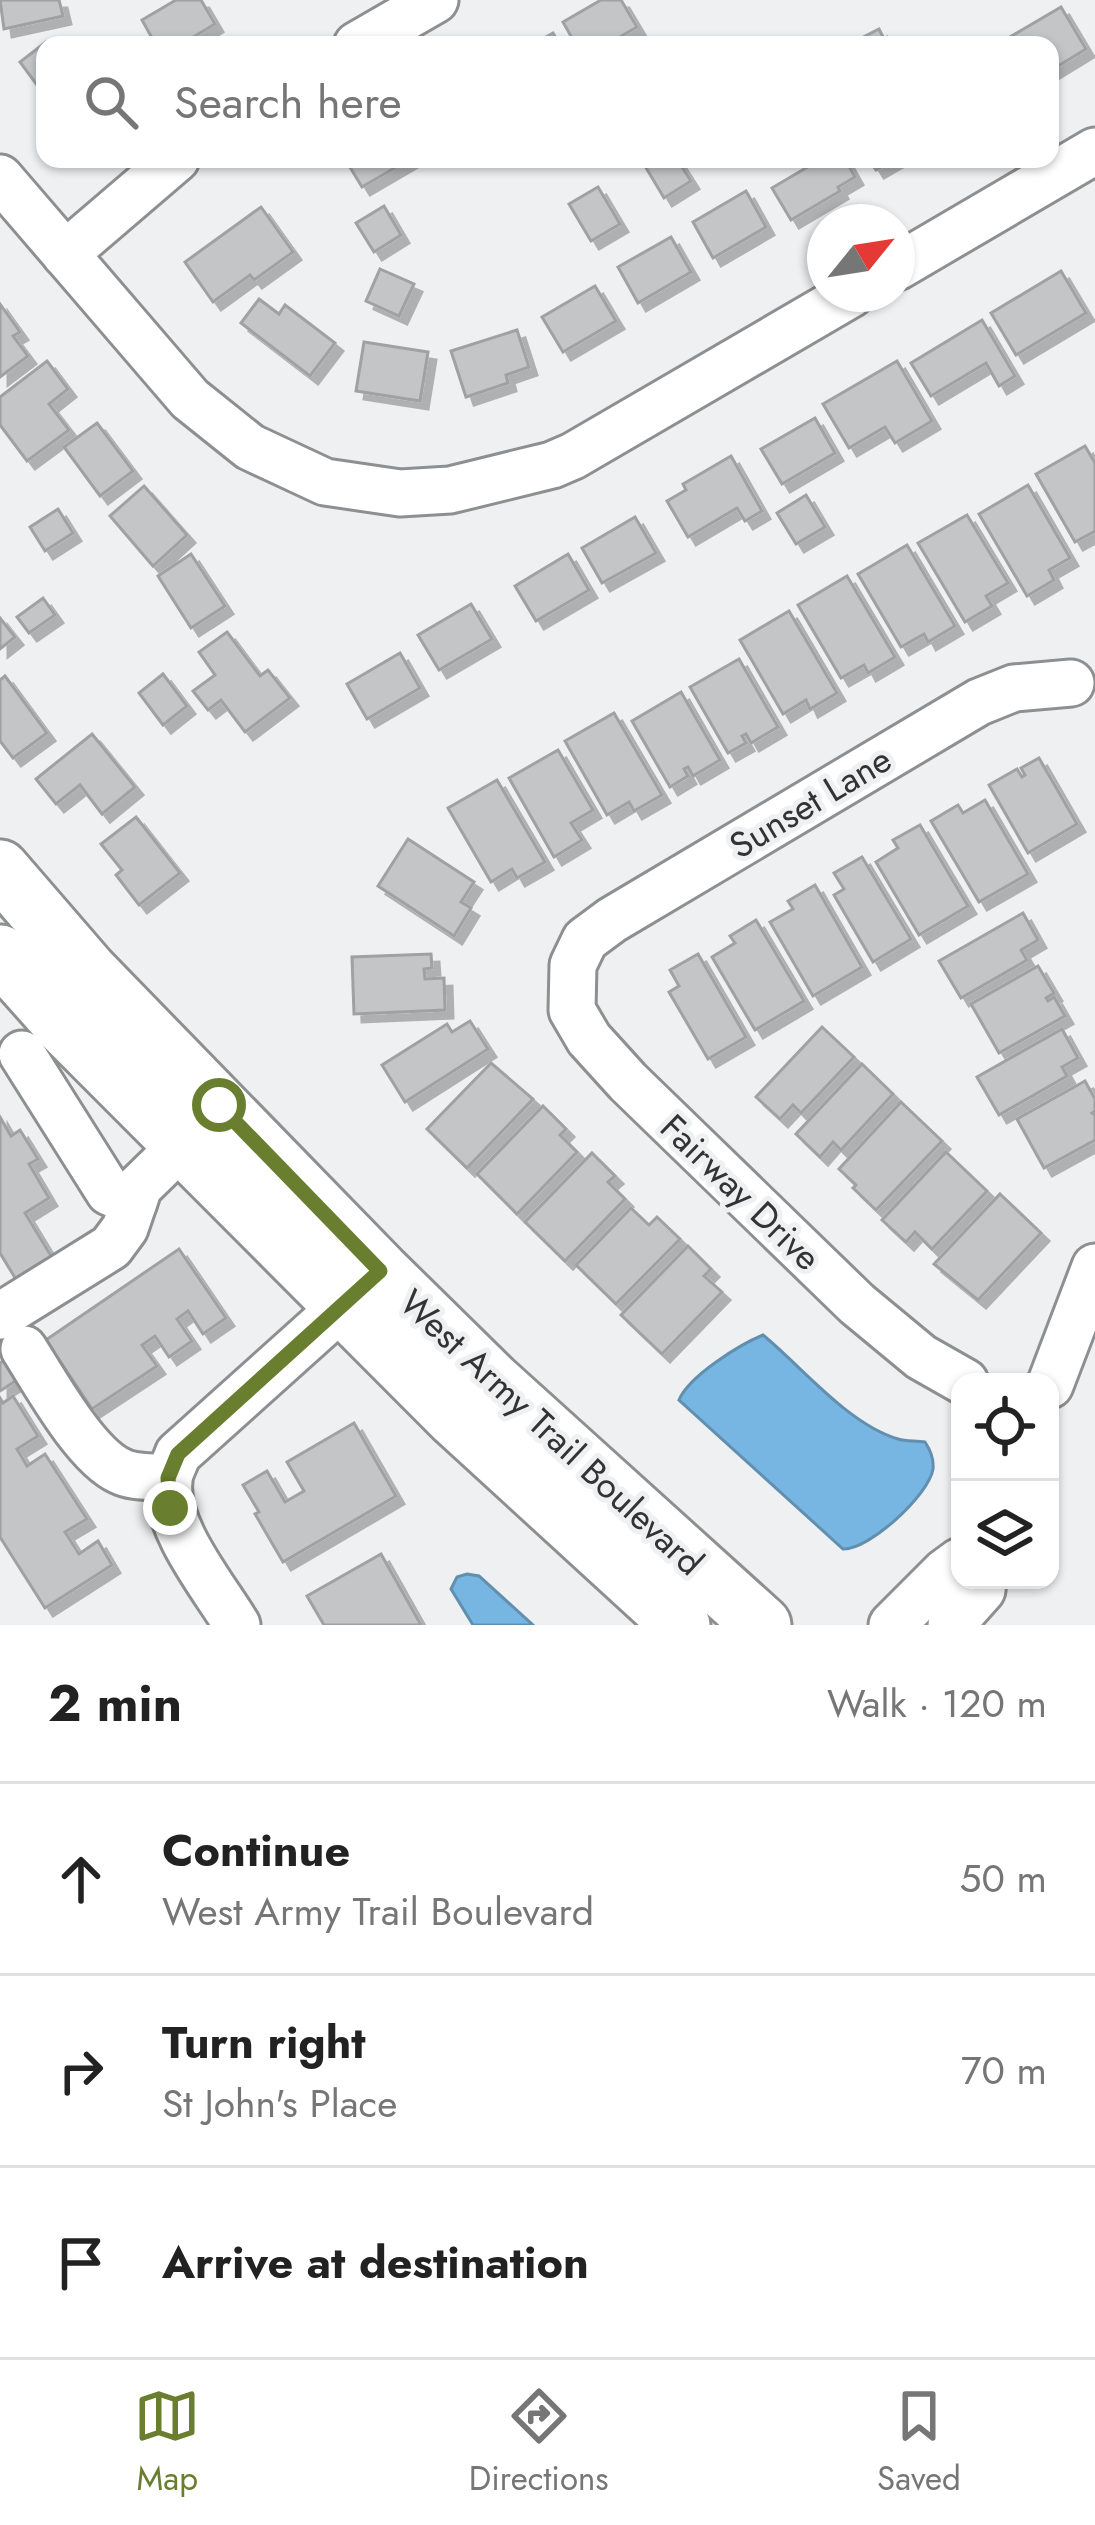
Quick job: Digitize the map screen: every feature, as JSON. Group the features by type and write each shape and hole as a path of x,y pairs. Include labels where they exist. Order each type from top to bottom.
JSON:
{"main road":[{"name":"West Army Trail Boulevard","path":"0,868 89,972 200,1125 362,1289 455,1418 681,1625"},
{"name":"West Army Trail Boulevard","path":"0,954 34,1040 200,1125"},
{"path":"34,1040 89,972"},
{"name":"West Army Trail Boulevard","path":"362,1289 491,1381 762,1625"}],"street":[{"path":"373,36 435,0"},
{"path":"915,257 1095,152"},
{"path":"64,254 165,168"},
{"path":"0,178 190,399 250,447 325,482 400,493 450,490 552,465 820,312"},
{"name":"Sunset Lane","path":"572,964 585,940 612,920 979,702 1014,688 1087,680"},
{"name":"Fairway Drive","path":"572,964 572,1010 589,1039 628,1082 857,1304 921,1358 951,1374"},
{"path":"34,1040 109,1192 134,1202"},
{"path":"168,1478 122,1473 97,1454 12,1333 111,1247 124,1228 139,1187 200,1125"},
{"path":"1054,1373 1095,1267"},
{"path":"237,1625 170,1508 168,1478 178,1454 362,1289"},
{"path":"892,1625 951,1568"},
{"path":"952,1625 982,1589"}],"water":[{"path":"763,1335 861,1421 898,1439 925,1442 933,1462 929,1480 910,1506 867,1541 843,1549 679,1400 704,1372"},
{"path":"479,1576 533,1625 473,1625 451,1589 457,1577"}],"building":[{"path":"0,0 59,0 63,16 4,29"},
{"path":"176,0 201,0 215,24 195,36 151,36 142,20"},
{"path":"601,0 621,0 637,27 622,36 571,36 563,22"},
{"path":"1061,7 1086,49 1059,66 1059,36 1012,36"},
{"path":"36,50 36,84 20,62"},
{"path":"350,168 395,168 362,187"},
{"path":"646,168 683,168 691,181 664,198"},
{"path":"806,168 850,168 855,177 838,187 840,191 818,204 807,204 807,211 791,220 772,188"},
{"path":"598,187 620,224 591,241 569,204"},
{"path":"746,191 766,227 713,258 693,222"},
{"path":"384,206 401,235 374,252 356,223"},
{"path":"261,207 293,252 213,302 185,262"},
{"path":"671,237 691,272 638,303 618,267"},
{"path":"380,269 414,284 399,316 366,301"},
{"path":"1061,271 1086,313 1016,355 991,313"},
{"path":"595,286 616,321 563,352 542,317"},
{"path":"259,299 279,314 285,305 335,343 310,376 241,323"},
{"path":"0,304 20,332 13,336 28,356 0,377"},
{"path":"982,320 1015,376 999,386 986,363 931,396 911,363"},
{"path":"517,330 529,367 506,375 508,383 466,397 451,351"},
{"path":"364,342 428,352 420,401 356,391"},
{"path":"47,361 68,389 49,404 69,430 27,461 0,425 0,397"},
{"path":"897,361 932,421 895,443 885,427 849,448 823,404"},
{"path":"815,418 835,453 782,484 761,449"},
{"path":"97,423 133,471 100,496 64,447"},
{"path":"1085,446 1095,463 1095,531 1075,542 1036,474"},
{"path":"731,456 762,511 745,521 737,508 688,537 667,501 686,490 683,484"},
{"path":"1028,485 1070,558 1049,570 1054,580 1027,596 979,514"},
{"path":"144,486 187,535 153,566 110,516"},
{"path":"806,495 825,527 796,544 777,513"},
{"path":"58,509 73,533 45,551 30,527"},
{"path":"967,515 1008,583 986,596 992,606 965,622 918,543"},
{"path":"635,517 656,553 602,583 582,548"},
{"path":"907,545 955,626 928,642 924,634 901,647 858,574"},
{"path":"191,554 225,606 191,628 158,576"},
{"path":"568,554 589,590 536,621 515,586"},
{"path":"847,576 895,657 868,673 864,665 841,678 798,605"},
{"path":"43,598 55,615 29,633 17,617"},
{"path":"471,604 492,639 439,670 418,635"},
{"path":"789,611 837,693 810,709 806,700 783,714 740,640"},
{"path":"0,618 15,637 0,649"},
{"path":"227,632 260,676 268,670 290,698 245,732 221,700 208,710 193,691 215,675 199,652"},
{"path":"400,653 420,688 367,719 347,684"},
{"path":"739,659 778,727 751,743 746,734 742,736 746,743 728,753 690,687"},
{"path":"163,674 187,706 163,725 139,693"},
{"path":"5,676 47,733 13,758 0,741 0,680"},
{"path":"681,692 720,760 693,776 688,767 684,769 688,776 670,787 632,721"},
{"path":"614,713 662,795 634,811 629,802 607,815 565,741"},
{"path":"92,734 135,787 102,814 80,785 56,804 36,779"},
{"path":"558,750 593,810 571,823 582,840 554,857 509,778"},
{"path":"1039,758 1077,824 1028,853 989,785 1017,769 1022,777 1021,768"},
{"path":"497,780 545,862 517,878 512,869 491,882 448,808"},
{"path":"985,800 1028,874 979,902 931,821 958,805 963,813"},
{"path":"136,817 180,873 139,905 116,875 122,870 101,844"},
{"path":"920,825 968,906 919,935 876,862 898,848 893,840"},
{"path":"408,839 474,882 461,902 471,908 454,936 378,886"},
{"path":"862,857 911,939 873,962 834,895 844,889 834,873"},
{"path":"815,885 862,967 813,996 770,922 793,909 788,901"},
{"path":"1023,913 1038,940 1021,950 1027,960 961,998 939,961"},
{"path":"756,920 804,1001 755,1030 712,957 735,943 730,936"},
{"path":"431,954 432,968 424,969 425,979 444,978 445,1010 354,1014 352,957"},
{"path":"698,954 746,1037 708,1059 669,992 679,986 670,970"},
{"path":"1038,966 1054,993 1046,998 1054,997 1065,1016 999,1053 971,1004"},
{"path":"470,1021 488,1049 405,1102 382,1065 447,1024 452,1032"},
{"path":"822,1027 854,1057 801,1113 793,1105 780,1119 756,1097"},
{"path":"1062,1029 1078,1058 1062,1067 1067,1076 999,1115 977,1077"},
{"path":"491,1063 533,1099 467,1168 427,1129"},
{"path":"862,1064 893,1094 841,1150 833,1142 820,1157 796,1134"},
{"path":"1085,1081 1095,1099 1095,1140 1044,1168 1017,1119"},
{"path":"901,1102 942,1141 876,1210 839,1169"},
{"path":"543,1106 566,1129 560,1135 577,1152 517,1214 477,1174"},
{"path":"0,1117 11,1136 20,1130 38,1159 29,1164 49,1198 25,1213 59,1269 23,1291 0,1253"},
{"path":"946,1152 987,1191 932,1249 915,1232 906,1242 882,1220"},
{"path":"592,1153 615,1176 608,1182 625,1199 565,1261 525,1222"},
{"path":"1000,1194 1041,1233 978,1300 934,1264"},
{"path":"631,1208 649,1225 657,1217 680,1239 616,1304 576,1265"},
{"path":"688,1246 711,1269 704,1276 722,1292 662,1354 621,1315"},
{"path":"179,1249 226,1318 203,1334 188,1311 177,1319 192,1341 169,1357 155,1336 142,1345 157,1366 92,1409 46,1340"},
{"path":"7,1358 20,1378 0,1391 0,1363"},
{"path":"13,1396 38,1436 17,1449 27,1466 45,1454 87,1519 65,1532 79,1554 98,1541 112,1565 45,1608 0,1537 0,1398 3,1403"},
{"path":"354,1423 396,1496 283,1562 243,1485 267,1471 285,1502 304,1491 287,1462"},
{"path":"381,1554 421,1625 324,1625 307,1596"}],"route":[{"path":"170,1508 168,1478 178,1454 380,1271 219,1105"}]}
